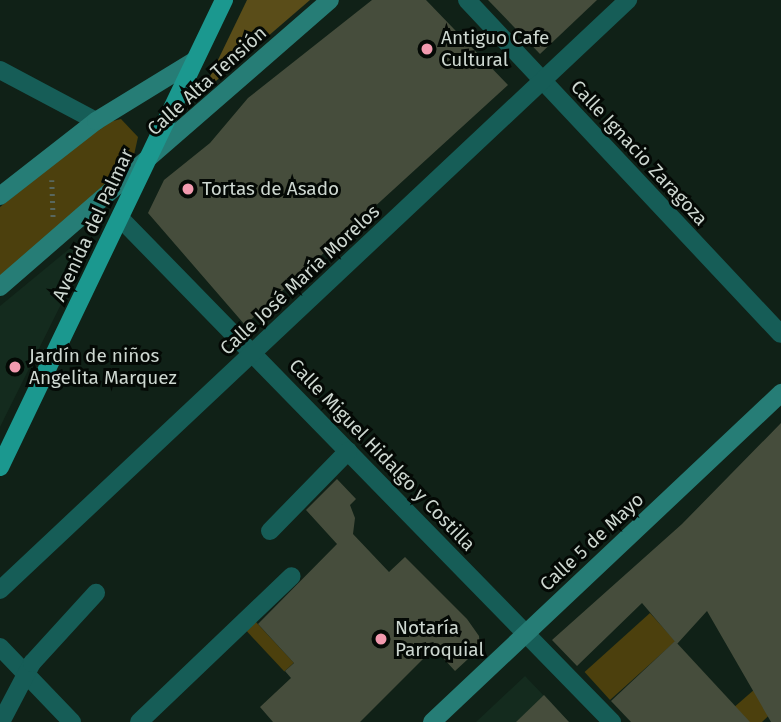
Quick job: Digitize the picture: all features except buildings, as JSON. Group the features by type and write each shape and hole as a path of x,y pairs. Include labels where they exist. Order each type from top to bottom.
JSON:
{"main road":[{"name":"Avenida del Palmar","path":"0,467 224,0"}],"street":[{"name":"Calle Alta Tensión","path":"0,288 143,166 330,0"},
{"name":"Calle Ignacio Zaragoza","path":"467,0 781,334"},
{"name":"Calle José María Morelos","path":"0,590 628,0"},
{"path":"0,196 96,121 194,61"},
{"path":"0,70 96,121"},
{"name":"Calle Miguel Hidalgo y Costilla","path":"121,219 612,722"},
{"name":"Calle 5 de Mayo","path":"432,722 781,393"},
{"path":"270,531 348,451"},
{"path":"139,722 292,576"},
{"path":"1,722 26,674 96,593"},
{"path":"0,647 72,722"}],"path":[{"path":"52,153 54,242"}],"shaded area":[{"path":"247,0 310,0 202,93"},
{"path":"121,119 138,137 132,164 0,276 0,207 105,123"},
{"name":"Jardín de niños Angelita Marquez","path":"80,240 90,246 0,427 0,306"},
{"path":"650,613 675,641 610,700 585,672"},
{"path":"255,621 294,663 284,672 245,630"},
{"path":"525,676 569,722 476,722"},
{"path":"763,682 781,704 762,722 745,722 732,709"}],"place":[{"name":"Antiguo Cafe Cultural","path":"427,49"},
{"name":"Tortas de Asado","path":"188,189"},
{"name":"Jardín de niños Angelita Marquez","path":"15,367"},
{"name":"Notaría Parroquial","path":"381,639"}]}
